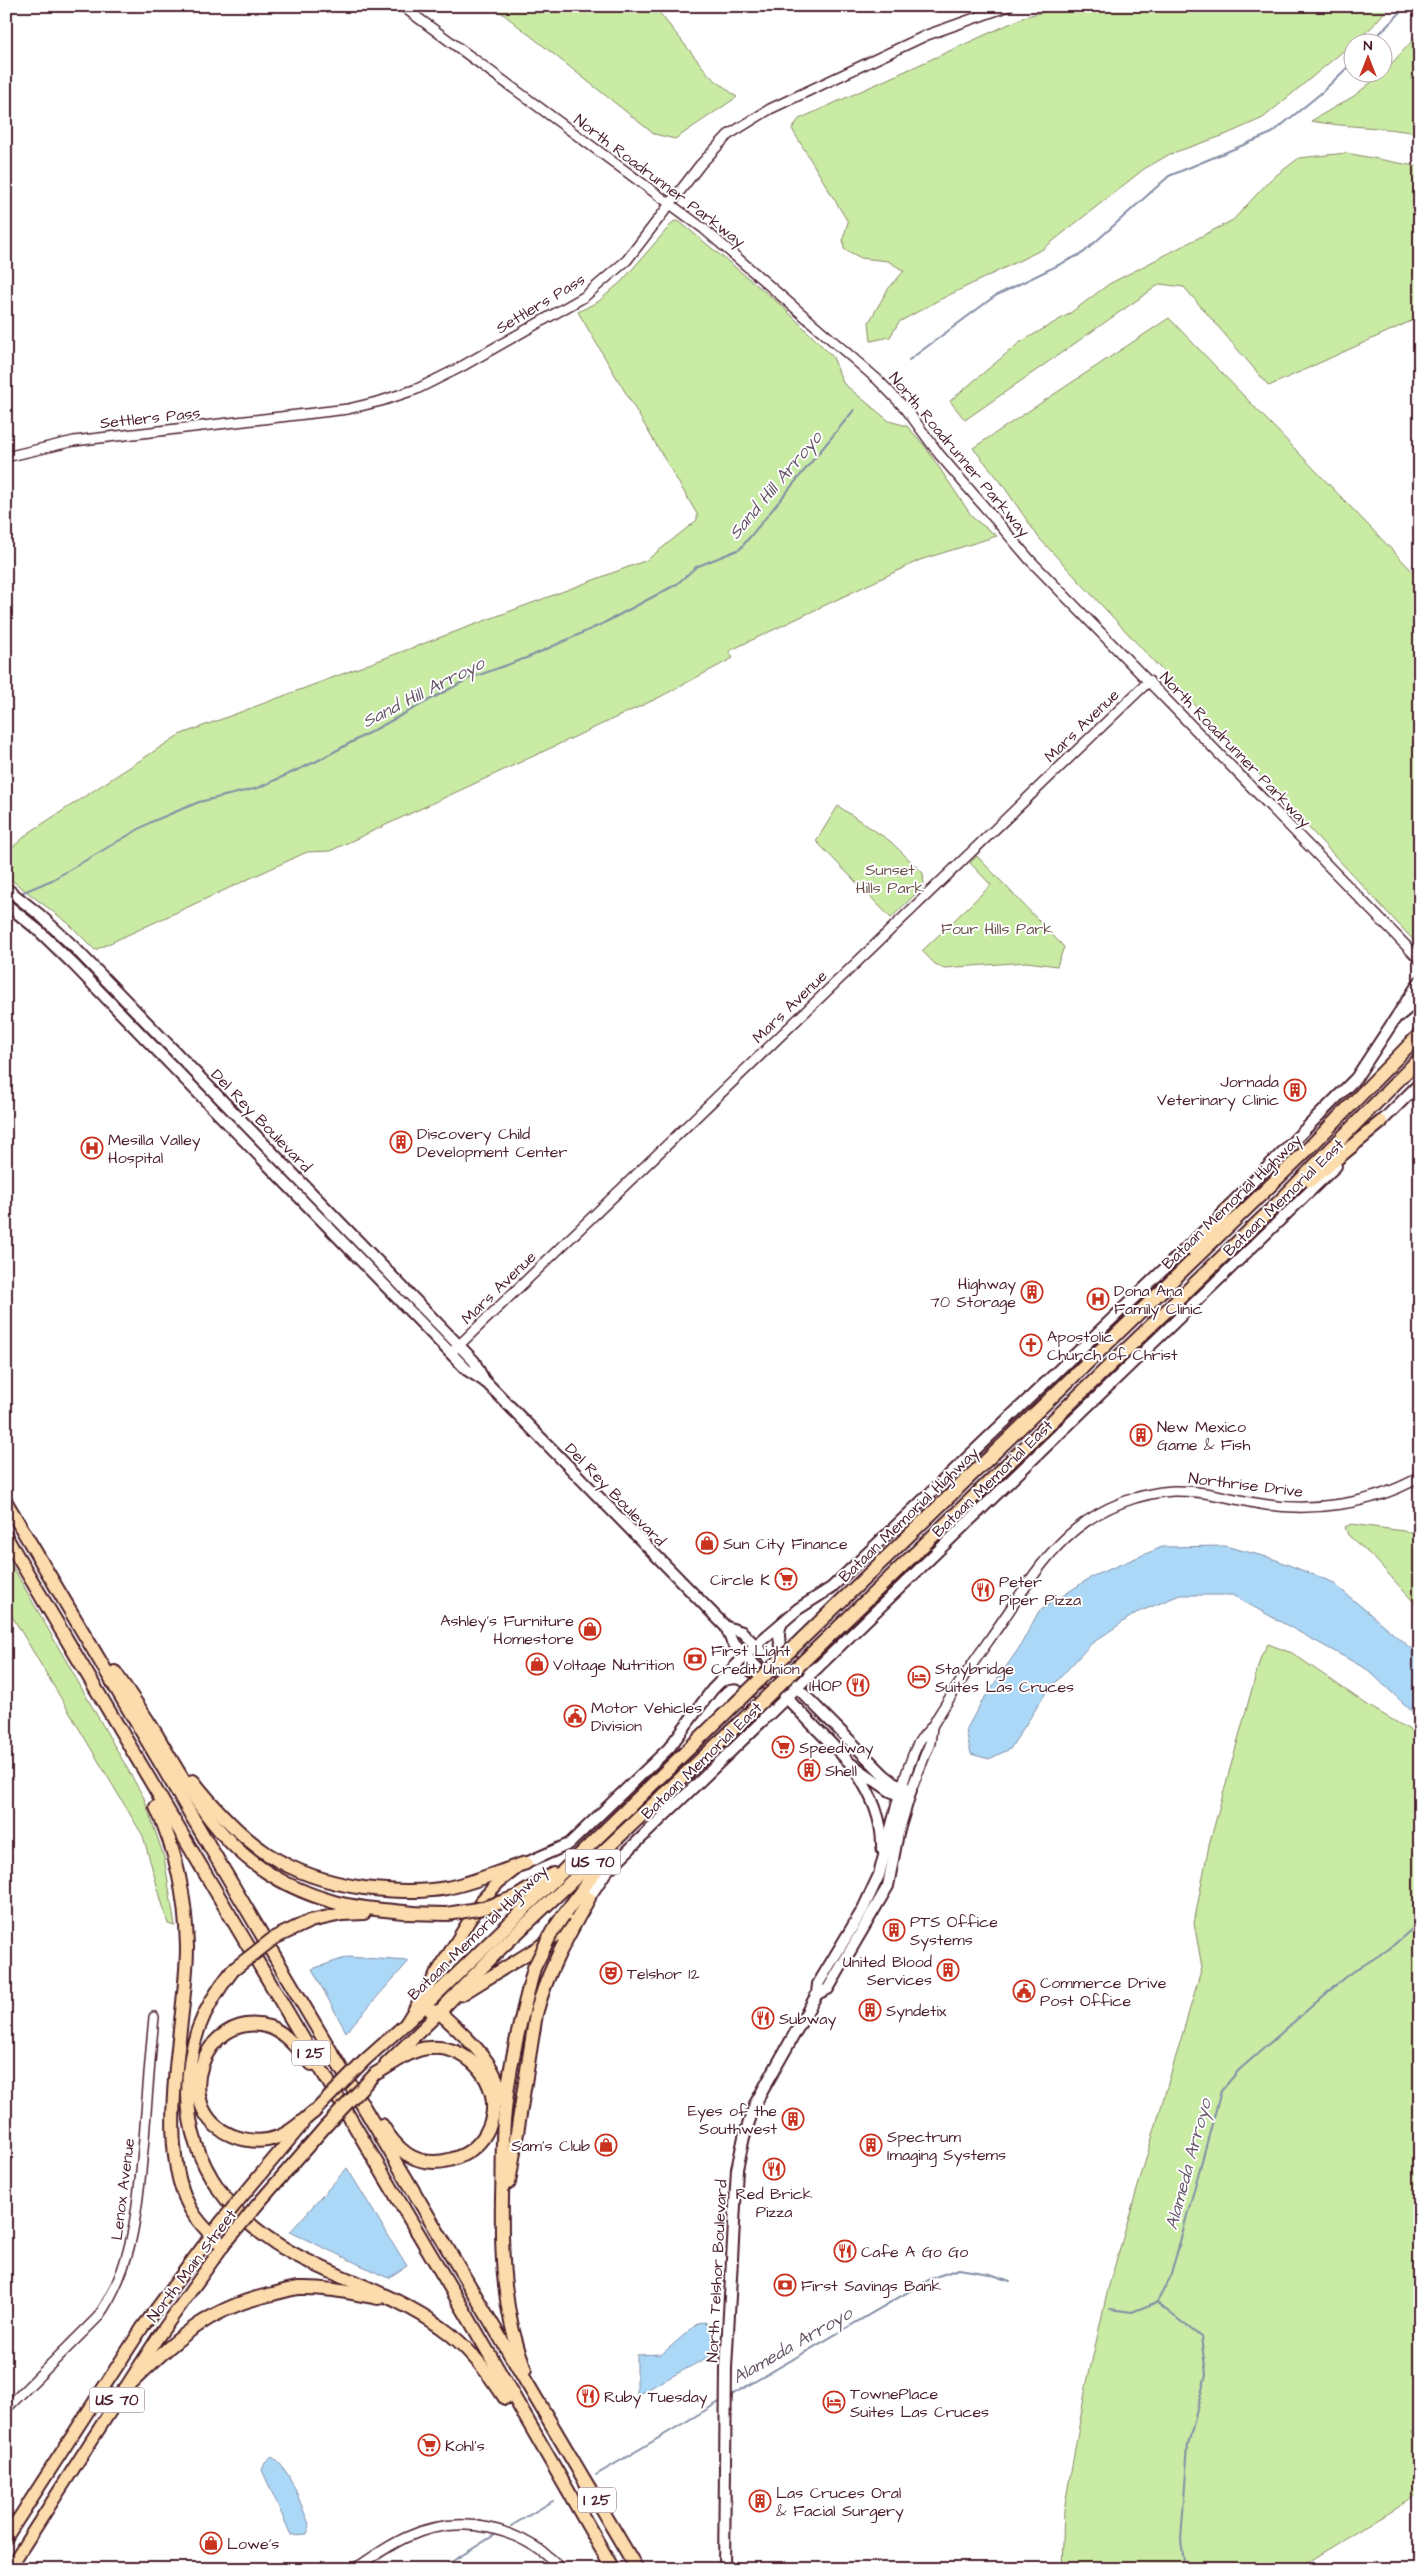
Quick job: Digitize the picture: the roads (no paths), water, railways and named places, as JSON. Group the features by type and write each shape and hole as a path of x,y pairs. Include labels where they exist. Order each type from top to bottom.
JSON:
{"highway":[{"name":"Bataan Memorial Highway","path":"411,2019 1306,1151 1420,1034"},
{"name":"Bataan Memorial Highway","path":"439,2012 500,1949 641,1818 1277,1204 1420,1058"},
{"path":"1277,1204 1305,1185 1382,1122"},
{"path":"1170,1283 1230,1206"},
{"name":"I 25","path":"6,1502 637,2569"},
{"name":"I 25","path":"6,1537 613,2569"},
{"path":"66,1605 104,1655 220,1833 240,1853 285,1885 336,1903 413,1913"},
{"path":"117,1724 164,1824 178,1872 186,1947 183,2011 174,2094 175,2158 185,2197 194,2215 210,2235 223,2246"},
{"path":"159,1740 194,1783 251,1843 283,1864 312,1878 394,1892 423,1891 448,1888 526,1863"},
{"path":"556,2431 528,2374 514,2334 503,2274 504,2121 514,2049 534,1968 552,1932 591,1876 637,1826 641,1818"},
{"path":"558,2474 499,2388 470,2352 443,2328 415,2311 274,2243 238,2212 212,2181 201,2159 191,2126 188,2106 188,2066 198,2026 212,2000 233,1970 274,1938 310,1921 342,1914 447,1914 483,1908 502,1902 567,1868"},
{"path":"502,2227 536,2014 542,1990 550,1968 589,1898"},
{"path":"411,2019 424,2012 439,2012 477,2050 495,2074 499,2084 504,2121"},
{"path":"315,2111 277,2137 244,2140 227,2134 207,2115 198,2093 200,2068 208,2052 224,2035 236,2029 257,2025 277,2031 322,2072"},
{"path":"360,2103 377,2119 407,2154 423,2160 440,2162 459,2157 475,2147 486,2133 492,2115 490,2087 481,2070 461,2053 438,2048 417,2050 375,2074"},
{"path":"122,2392 169,2346 219,2310 253,2298 298,2288 338,2290 383,2299 415,2311"}],"main road":[{"name":"Del Rey Boulevard","path":"6,888 57,930 459,1345 474,1361 486,1382"},
{"name":"Del Rey Boulevard","path":"6,904 31,923 467,1370 486,1382 726,1627 730,1638 746,1656 850,1763 874,1781 905,1792"},
{"path":"526,1863 569,1844 668,1748 721,1681 755,1646 798,1609 831,1588 885,1538 1230,1206 1356,1078 1420,981"},
{"path":"1390,1025 1406,1009 1420,1005"},
{"name":"Bataan Memorial East","path":"589,1898 606,1872 1382,1122 1420,1083"},
{"path":"228,1125 237,1128 248,1137 256,1137 257,1155 268,1156 290,1179 303,1185"},
{"path":"317,1217 326,1208"},
{"path":"331,1232 339,1222"},
{"path":"781,1624 778,1640 782,1650 797,1664 806,1668 818,1667"},
{"name":"Del Rey Boulevard","path":"726,1627 738,1630 852,1745 884,1776 905,1792"},
{"path":"721,1681 736,1678 748,1684 765,1701 764,1719"},
{"path":"841,1753 852,1745"},
{"path":"850,1763 869,1792 877,1810 882,1846 879,1875"},
{"name":"North Telshor Boulevard","path":"724,2569 725,2384 731,2246 737,2169 744,2136 755,2104 817,1994 818,1984 863,1909 879,1875 905,1792"},
{"name":"North Telshor Boulevard","path":"817,1994 828,1989 888,1886 905,1792"},
{"name":"North Main Street","path":"6,2538 142,2328 210,2235 315,2111 366,2060 411,2019 482,1900 511,1872 526,1863"},
{"name":"North Main Street","path":"9,2569 158,2337 223,2246 257,2205 375,2074 439,2012 474,1986 564,1931 589,1898"}],"street":[{"name":"North Roadrunner Parkway","path":"402,6 704,229 878,380 906,409 939,454 1030,560 1420,960"},
{"name":"Settlers Pass","path":"6,457 74,440 348,409 409,392 459,368 584,297 627,260 700,165 728,135 770,109 927,35 1009,6"},
{"name":"Mars Avenue","path":"450,1353 1149,681"},
{"name":"Northrise Drive","path":"905,1792 918,1742 932,1726 967,1671 1058,1545 1076,1529 1111,1507 1140,1497 1173,1491 1212,1494 1275,1506 1297,1508 1326,1506 1355,1501 1385,1492 1420,1477"},
{"name":"Lenox Avenue","path":"6,2409 97,2318 108,2304 118,2280 135,2228 154,2017"},
{"path":"355,2569 408,2536 437,2527 460,2524 500,2530 516,2536 546,2554 562,2569"}],"water":[{"path":"1225,1546 1271,1558 1332,1582 1420,1656 1420,1719 1368,1670 1232,1595 1180,1595 1136,1613 1091,1644 1046,1693 1010,1749 989,1759 971,1754 966,1730 981,1703 1019,1648 1039,1611 1093,1576 1162,1547"},
{"path":"348,1957 409,1961 346,2032 312,1969"},
{"path":"347,2168 407,2266 388,2278 290,2232"},
{"path":"705,2322 713,2329 712,2355 637,2395 637,2355 662,2354 698,2323"},
{"path":"272,2457 285,2470 295,2488 310,2526 307,2534 291,2535 262,2470 265,2463"}],"waterway":[{"name":"Sand Hill Arroyo","path":"1381,32 1407,6"},
{"name":"Sand Hill Arroyo","path":"909,360 995,296 1083,253 1169,176 1272,133 1320,94 1344,71"},
{"name":"Sand Hill Arroyo","path":"19,894 52,880 151,822 199,802 258,788 317,761 468,679 529,657 602,624 677,584 696,567 740,549 854,410"},
{"name":"Alameda Arroyo","path":"1110,2309 1132,2312 1157,2302 1170,2278 1221,2091 1239,2070 1345,1977 1389,1949 1420,1922"},
{"name":"Alameda Arroyo","path":"730,2396 932,2278 959,2269 990,2274 1010,2281"},
{"path":"1157,2303 1201,2337 1206,2374 1188,2445 1181,2540 1185,2569"},
{"name":"Alameda Arroyo","path":"596,2475 721,2401"},
{"name":"Alameda Arroyo","path":"511,2526 553,2501"},
{"name":"Alameda Arroyo","path":"440,2569 493,2536"}],"place":[{"name":"Jornada Veterinary Clinic","path":"1295,1090"},
{"name":"Discovery Child Development Center","path":"401,1142"},
{"name":"Mesilla Valley Hospital","path":"92,1148"},
{"name":"Highway 70 Storage","path":"1032,1292"},
{"name":"Dona Ana Family Clinic","path":"1098,1299"},
{"name":"Apostolic Church of Christ","path":"1031,1345"},
{"name":"New Mexico Game & Fish","path":"1141,1435"},
{"name":"Sun City Finance","path":"707,1543"},
{"name":"Circle K","path":"786,1579"},
{"name":"Peter Piper Pizza","path":"983,1590"},
{"name":"Ashley's Furniture Homestore","path":"590,1629"},
{"name":"First Light Credit Union","path":"695,1659"},
{"name":"Voltage Nutrition","path":"537,1664"},
{"name":"Staybridge Suites Las Cruces","path":"919,1677"},
{"name":"IHOP","path":"858,1685"},
{"name":"Motor Vehicles Division","path":"575,1716"},
{"name":"Speedway","path":"783,1747"},
{"name":"Shell","path":"809,1770"},
{"name":"PTS Office Systems","path":"894,1930"},
{"name":"United Blood Services","path":"948,1970"},
{"name":"Telshor 12","path":"611,1973"},
{"name":"Commerce Drive Post Office","path":"1024,1991"},
{"name":"Syndetix","path":"870,2010"},
{"name":"Subway","path":"763,2018"},
{"name":"Eyes of the Southwest","path":"793,2119"},
{"name":"Sam's Club","path":"606,2145"},
{"name":"Spectrum Imaging Systems","path":"871,2145"},
{"name":"Red Brick Pizza","path":"774,2169"},
{"name":"Cafe A Go Go","path":"845,2251"},
{"name":"First Savings Bank","path":"785,2285"},
{"name":"Ruby Tuesday","path":"588,2396"},
{"name":"TownePlace Suites Las Cruces","path":"834,2402"},
{"name":"Kohl's","path":"429,2445"},
{"name":"Las Cruces Oral & Facial Surgery","path":"760,2501"},
{"name":"Lowe's","path":"211,2543"}],"park label":[{"name":"Sunset Hills Park","path":"890,878"},
{"name":"Four Hills Park","path":"997,928"}]}
